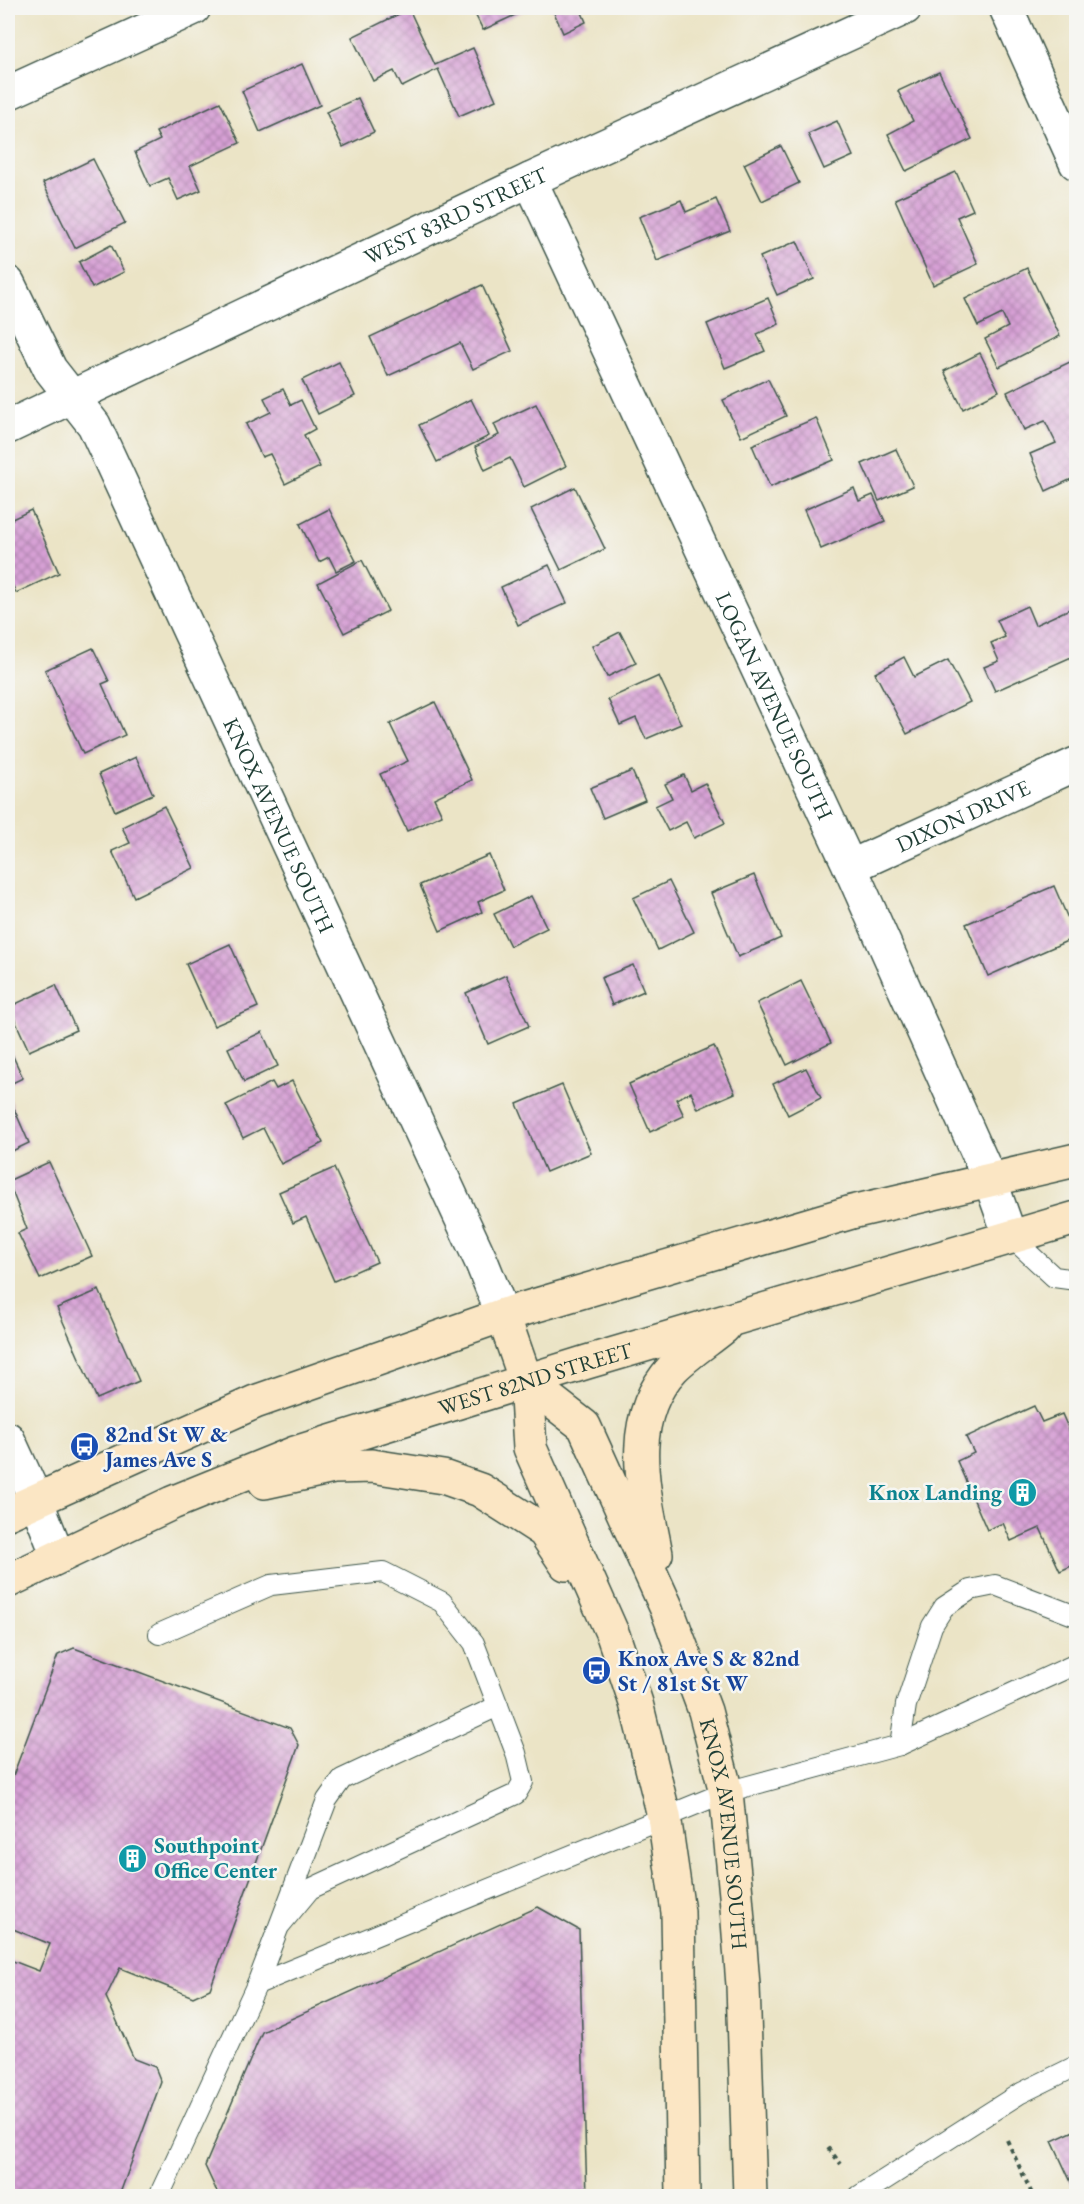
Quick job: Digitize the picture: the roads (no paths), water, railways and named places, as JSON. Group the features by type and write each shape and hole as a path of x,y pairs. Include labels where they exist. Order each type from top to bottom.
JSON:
{"street":[{"path":"8,93 194,8"},
{"name":"WEST 83RD STREET","path":"8,427 530,180 905,8"},
{"path":"1006,8 1077,163"},
{"name":"LOGAN AVENUE SOUTH","path":"530,180 850,867 990,1180 1010,1236"},
{"name":"KNOX AVENUE SOUTH","path":"8,283 50,369 94,425 482,1263 526,1380 530,1448 613,1635 636,1702 664,1816 678,1912 683,2196"},
{"name":"DIXON DRIVE","path":"850,867 1077,764"},
{"path":"22,1506 255,1401 502,1315 852,1212 1077,1160"},
{"name":"WEST 82ND STREET","path":"8,1581 172,1503 296,1453 526,1380 1077,1218"},
{"path":"667,1609 641,1476 645,1416 657,1390 674,1368 736,1318"},
{"name":"KNOX AVENUE SOUTH","path":"526,1380 584,1425 667,1609 705,1711 726,1792 743,1985 750,2196"},
{"path":"8,1439 22,1506 58,1557"},
{"path":"172,1503 334,1467 372,1466 443,1477 480,1490 544,1531 613,1635"}],"lane":[{"path":"1010,1236 1054,1277 1077,1280"},
{"path":"159,1634 271,1585 383,1572 442,1602 474,1643 516,1753 523,1782 516,1794 310,1889 281,1924"},
{"path":"900,1745 906,1705 932,1626 944,1607 970,1590 995,1585 1077,1616"},
{"path":"257,1984 726,1792 900,1745 1077,1664"},
{"path":"159,2196 257,1984 327,1800 342,1779 498,1706"},
{"path":"860,2196 1018,2094 1077,2066"}],"place":[{"name":"82nd St W & James Ave S","path":"84,1447"},
{"name":"Knox Landing","path":"1023,1492"},
{"name":"Knox Ave S & 82nd St / 81st St W","path":"597,1671"},
{"name":"Southpoint Office Center","path":"133,1858"}]}
